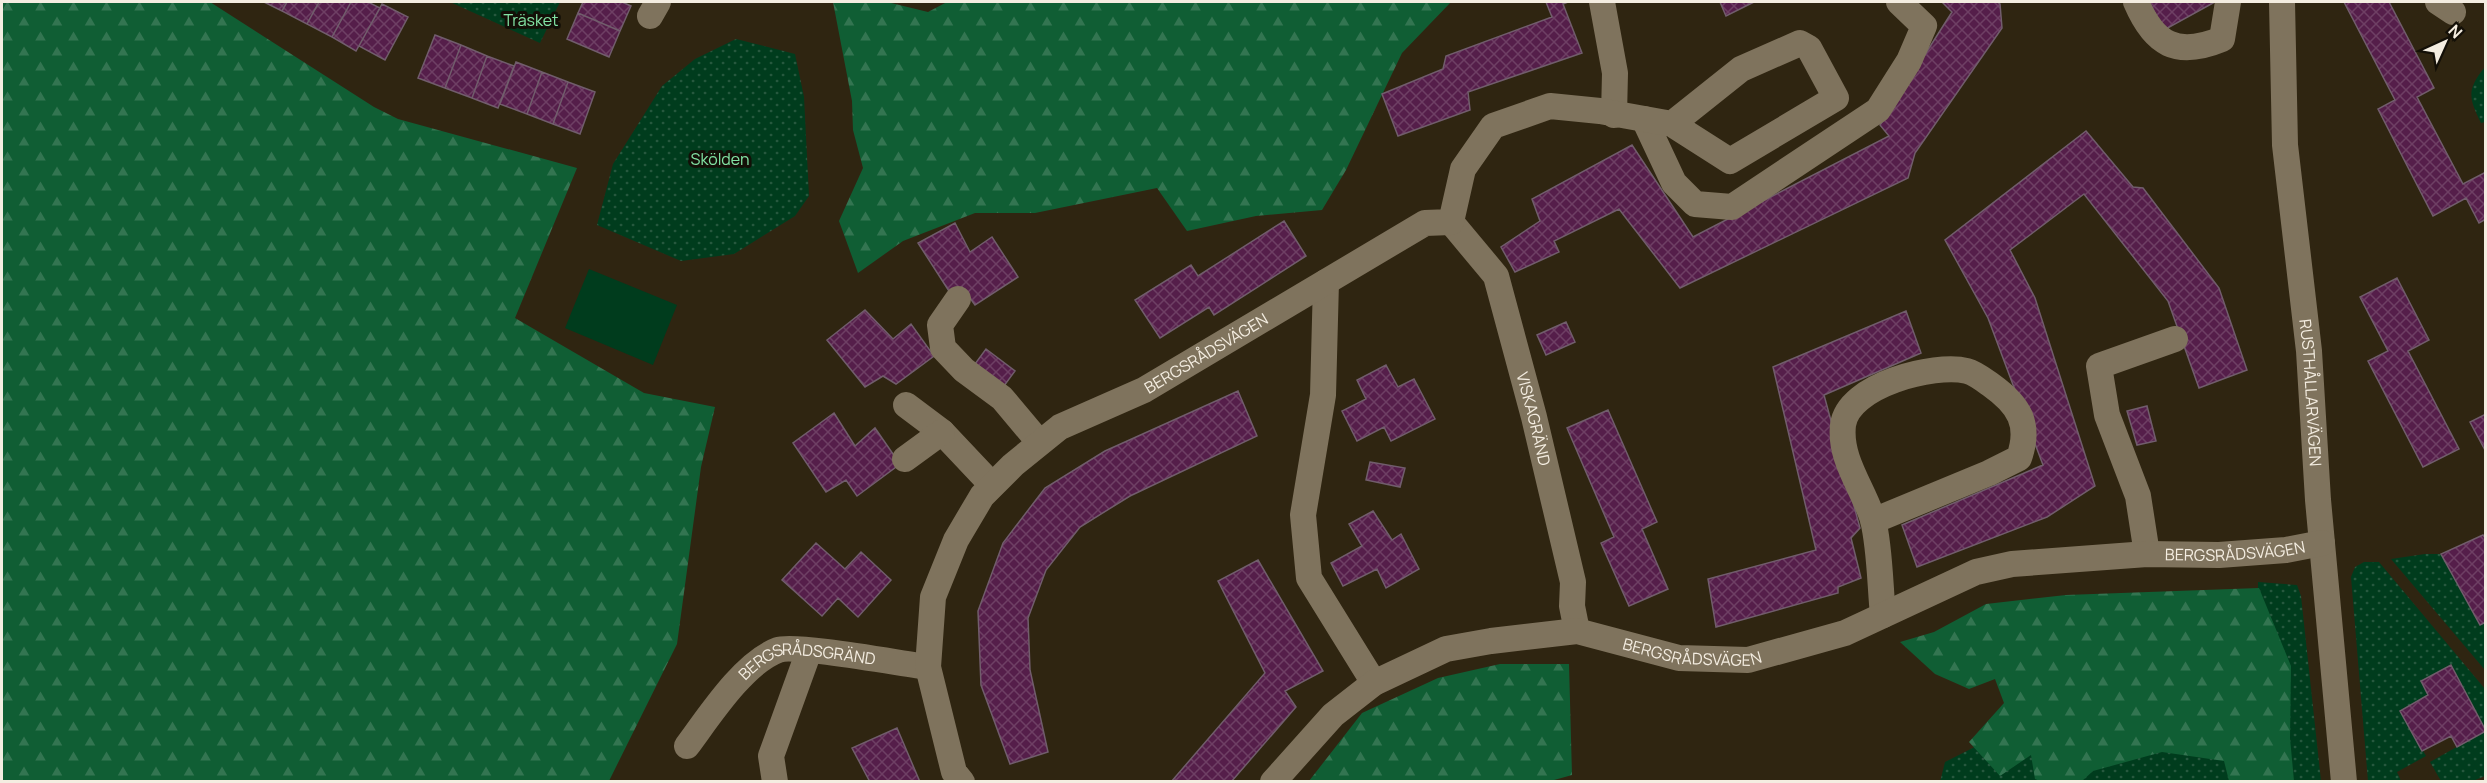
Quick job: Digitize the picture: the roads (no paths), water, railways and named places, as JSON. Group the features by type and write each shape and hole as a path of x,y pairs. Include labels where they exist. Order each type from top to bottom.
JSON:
{"street":[{"path":"1602,2 1615,72 1614,115"},
{"path":"1644,119 1674,183 1695,204 1732,207 1878,110 1909,61 1924,26 1899,2"},
{"path":"2136,2 2145,24 2156,37 2188,48 2222,39 2228,2"},
{"name":"RUSTHÅLLARVÄGEN","path":"2282,2 2285,145 2309,351 2322,543 2344,782"},
{"path":"1451,222 1463,169 1493,126 1550,106 1672,124 1730,161 1836,98 1809,48 1800,43 1741,69 1672,124"},
{"name":"BERGSRÅDSVÄGEN","path":"962,782 954,772 928,667 933,597 956,540 982,496 1039,442 1060,427 1144,390 1425,223 1451,222"},
{"name":"VISKAGRÄND","path":"1451,222 1496,276 1534,417 1573,582 1572,606 1577,631"},
{"path":"1326,282 1323,395 1303,515 1309,578 1374,683"},
{"path":"958,299 940,325 943,348 964,370 1002,398 1039,442"},
{"name":"BERGSRÅDSVÄGEN","path":"2147,554 2138,496 2120,453 2108,415 2099,366 2175,339"},
{"path":"1873,520 1989,473 2019,458 2025,431 2018,411 2008,397 1969,371 1951,370 1903,376 1871,390 1847,411 1843,434 1849,464 1873,520 1883,615"},
{"path":"906,405 942,432 992,485"},
{"path":"905,459 942,432"},
{"name":"BERGSRÅDSVÄGEN","path":"1273,782 1333,715 1374,683 1446,650 1491,641 1577,631 1609,642 1679,658 1748,660 1845,633 1985,570 2056,559 2147,554 2219,555 2286,550 2322,543"},
{"name":"BERGSRÅDSGRÄND","path":"687,746 723,699 754,665 779,650 808,651 928,667"},
{"path":"775,782 771,756 808,651"}],"park label":[{"name":"Träsket","path":"531,20"},
{"name":"Skölden","path":"720,159"}]}
